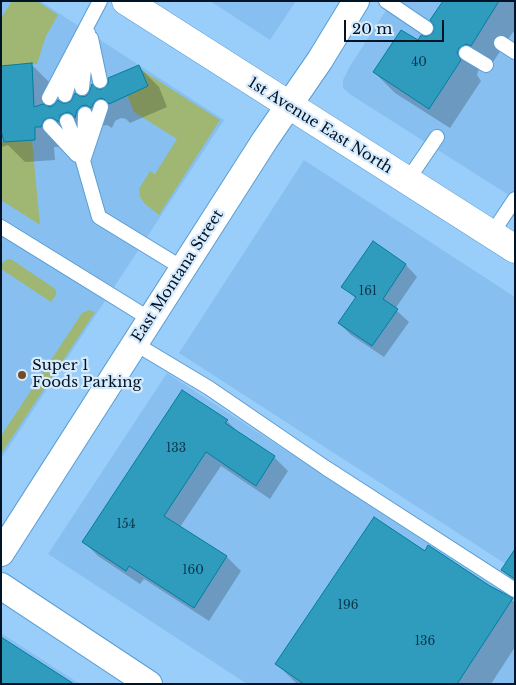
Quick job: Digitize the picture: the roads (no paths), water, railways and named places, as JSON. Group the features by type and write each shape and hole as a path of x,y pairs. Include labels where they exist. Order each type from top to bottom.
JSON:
{"street":[{"name":"1st Avenue East North","path":"126,1 515,250"},
{"name":"East Montana Street","path":"1,553 289,104 320,60 356,1"},
{"path":"1,586 149,684"}],"lane":[{"path":"49,98 100,1"},
{"path":"386,1 426,28"},
{"path":"88,25 100,81"},
{"path":"82,88 88,25"},
{"path":"65,95 88,25"},
{"path":"500,43 515,52"},
{"path":"466,53 486,65"},
{"path":"83,161 101,107"},
{"path":"83,161 85,114"},
{"path":"66,121 83,161 99,217 184,269"},
{"path":"50,126 83,161"},
{"path":"407,181 437,137"},
{"path":"491,235 515,199"},
{"path":"1,227 150,319"},
{"path":"134,344 209,388 326,468 515,590"}],"place":[{"name":"Super 1 Foods Parking","path":"22,375"}]}
